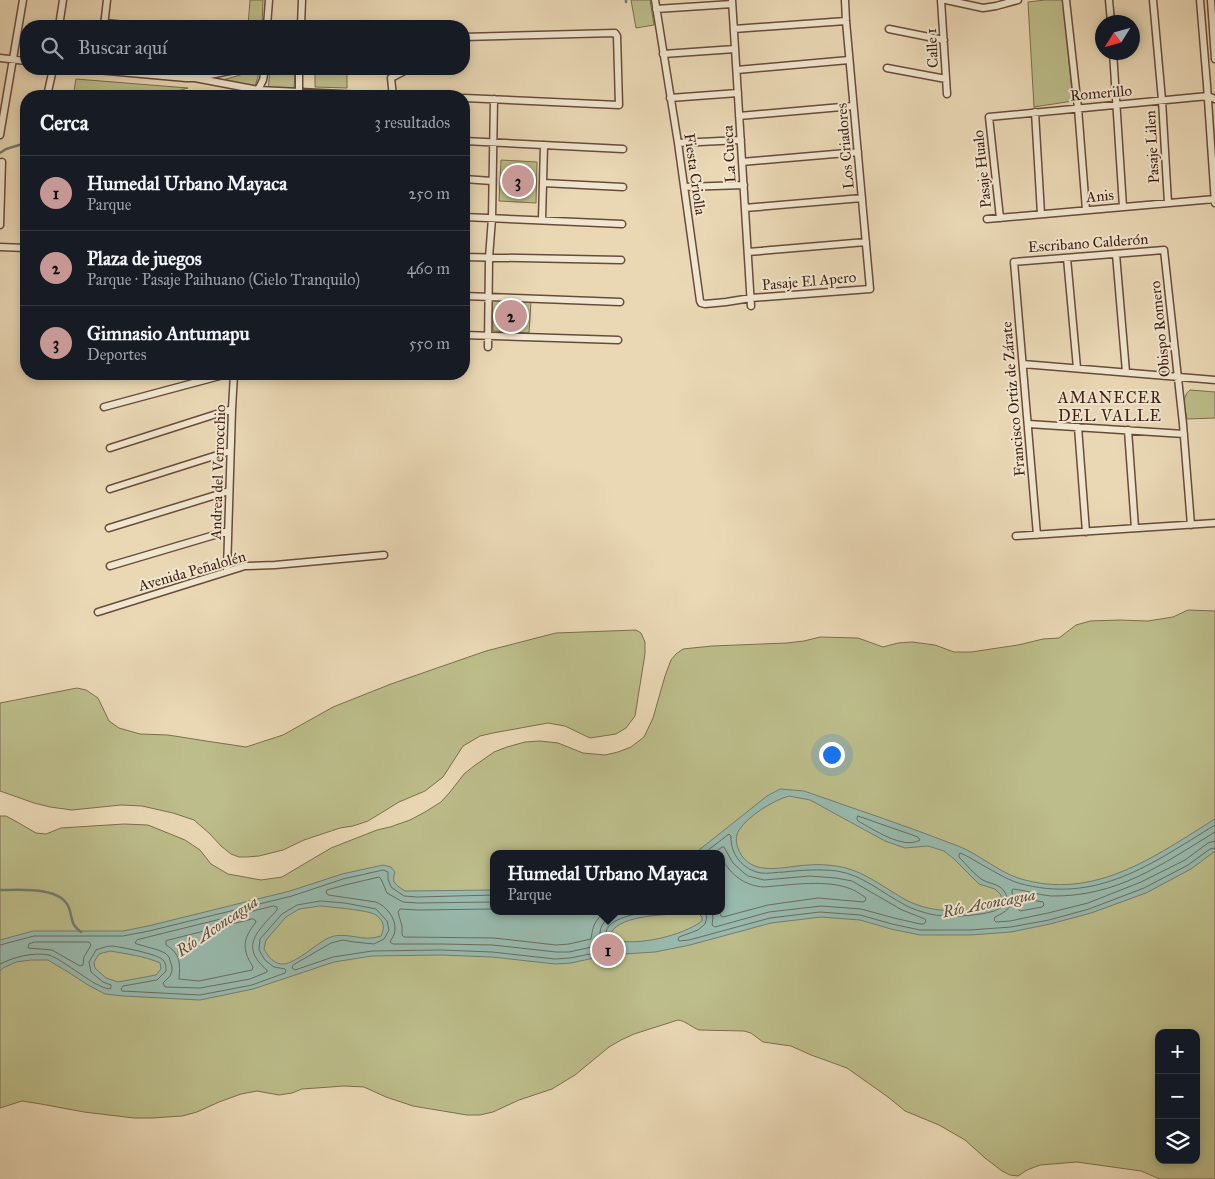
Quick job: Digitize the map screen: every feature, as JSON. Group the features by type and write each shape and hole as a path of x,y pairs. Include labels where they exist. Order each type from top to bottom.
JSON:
{"street":[{"path":"0,135 23,0"},
{"path":"61,20 64,0"},
{"path":"104,20 107,0"},
{"path":"267,20 269,0"},
{"path":"301,20 302,0"},
{"name":"Fiesta Criolla","path":"655,0 702,304 750,298"},
{"name":"Los Criadores","path":"845,0 870,289"},
{"name":"Calle 1","path":"941,0 947,94"},
{"path":"946,0 984,8 996,3 1018,0"},
{"path":"1066,0 1078,108 1086,210"},
{"path":"1109,0 1110,15"},
{"name":"Pasaje Lilen","path":"1153,0 1162,100 1168,203"},
{"path":"1200,0 1215,203"},
{"path":"1212,0 1215,59"},
{"path":"656,9 732,2"},
{"name":"La Cueca","path":"732,2 751,306"},
{"path":"734,29 846,21"},
{"path":"889,29 944,40"},
{"path":"470,38 615,33 617,36 619,105 470,98"},
{"path":"663,54 735,49"},
{"path":"0,58 20,60"},
{"path":"736,70 849,60"},
{"path":"1113,60 1123,207"},
{"path":"887,68 946,79"},
{"path":"49,90 52,75"},
{"path":"157,75 195,78 245,90"},
{"path":"195,78 210,75"},
{"path":"258,90 263,75"},
{"path":"299,75 299,90"},
{"path":"392,90 391,78 397,75"},
{"path":"670,98 738,93"},
{"name":"Romerillo","path":"989,117 1208,96 1215,99"},
{"path":"488,347 494,99"},
{"path":"739,116 854,106"},
{"path":"1035,112 1041,214"},
{"name":"Pasaje Hualo","path":"989,117 1000,218"},
{"path":"678,143 741,140"},
{"path":"470,141 623,148"},
{"path":"542,220 544,145"},
{"path":"742,162 858,152"},
{"path":"0,225 2,162"},
{"path":"470,180 492,181"},
{"path":"543,183 623,187"},
{"path":"684,187 744,185"},
{"path":"745,208 862,198"},
{"name":"Anis","path":"988,218 1215,199"},
{"path":"470,217 622,224"},
{"path":"748,252 866,242"},
{"path":"0,247 20,248"},
{"name":"Escribano Calderón","path":"1014,262 1164,250"},
{"name":"Obispo Romero","path":"1164,250 1184,434 1191,525"},
{"path":"1116,254 1126,372"},
{"path":"470,257 621,260"},
{"path":"1068,258 1077,368"},
{"name":"Francisco Ortiz de Zárate","path":"1014,262 1037,535"},
{"name":"Pasaje El Apero","path":"750,298 870,289"},
{"path":"470,296 620,302"},
{"path":"470,335 618,340"},
{"path":"1023,364 1215,380"},
{"path":"104,407 205,380"},
{"name":"Andrea del Verrocchio","path":"227,571 234,380"},
{"path":"110,448 232,409"},
{"path":"1028,424 1184,434"},
{"path":"1078,427 1086,532"},
{"path":"1128,430 1134,528"},
{"path":"110,489 230,451"},
{"path":"109,528 229,490"},
{"path":"1016,536 1215,523"},
{"path":"110,566 228,531"},
{"name":"Avenida Peñalolén","path":"98,612 245,566 275,565 384,554"}],"green space":[{"path":"250,0 263,0 262,20 248,20"},
{"path":"631,0 650,0 654,25 636,28"},
{"path":"1063,0 1073,101 1034,107 1028,2"},
{"path":"240,75 258,75 258,77 255,86 223,80"},
{"path":"269,75 295,75 294,90 268,90"},
{"path":"315,75 347,75 347,88 315,87"},
{"path":"76,79 188,88 181,90 74,90"},
{"path":"501,160 537,162 536,203 499,201"},
{"path":"492,298 531,301 529,333 493,331"},
{"path":"1190,390 1215,392 1215,418 1187,419 1185,396"},
{"path":"1188,610 1215,611 1215,1179 1160,1179 1141,1171 1077,1162 1040,1165 1018,1176 1010,1175 985,1158 965,1140 939,1125 905,1111 847,1068 791,1046 763,1042 751,1033 744,1031 699,1030 678,1020 621,1040 609,1047 575,1075 552,1089 519,1100 493,1112 480,1115 467,1115 413,1106 364,1087 344,1086 302,1089 279,1095 257,1091 241,1094 182,1116 152,1118 134,1118 84,1112 22,1101 0,1108 0,816 6,816 36,833 46,834 61,828 124,824 148,825 185,840 200,850 211,864 228,874 261,880 282,877 331,848 377,830 410,820 425,812 441,802 464,774 474,766 494,752 507,747 525,742 540,741 558,743 583,753 605,755 631,747 644,737 653,718 671,660 683,649 787,643 820,637 858,638 883,647 912,642 935,645 954,652 971,652 1043,639 1059,638 1076,625 1090,621 1148,621 1173,617"},
{"path":"636,630 641,633 645,642 645,654 635,716 626,728 616,734 590,738 565,726 548,723 480,736 463,746 443,777 425,791 399,802 368,821 304,840 283,850 259,856 239,857 231,854 221,846 194,820 173,813 142,806 121,805 72,810 34,803 0,791 0,703 77,688 86,690 98,698 109,721 119,728 140,734 168,735 246,747 283,735 333,707 391,684 486,651 556,633"}],"water":[{"name":"Río Aconcagua","path":"780,789 804,791 958,846 1018,878 1046,884 1072,884 1098,880 1122,871 1170,847 1215,819 1215,851 1191,869 1146,893 1091,913 1011,932 970,935 920,935 860,920 821,917 771,923 690,945 655,952 608,955 571,963 555,964 492,957 441,955 372,956 334,962 253,989 200,1000 105,994 48,960 16,962 0,971 0,940 33,931 123,931 290,891 342,874 383,865 391,867 395,872 395,883 405,891 490,890 490,915 660,915 647,916 625,922 616,927 611,933 614,940 624,942 647,941 683,931 702,921 700,915 725,915 725,850 699,850 767,796","holes":["789,796 810,800 885,841 905,848 928,846 944,851 979,884 995,889 1001,895 1001,900 991,906 973,910 939,910 914,904 869,878 846,868 832,865 760,868 752,865 739,851 736,840 739,830 755,814","320,906 372,913 379,917 382,922 381,936 374,938 335,936 328,938 289,963 280,964 274,962 264,949 266,940 286,917 299,909","110,951 142,957 160,963 161,969 156,975 118,982 106,978 95,968 94,962 99,954"]}],"waterway":[{"path":"0,153 20,145"},
{"path":"0,890 39,891 58,896 65,901 73,924 81,932"}],"place":[{"name":"Gimnasio Antumapu","path":"518,181"},
{"name":"Plaza de juegos","path":"511,316"},
{"name":"Humedal Urbano Mayaca","path":"608,950"}],"district":[{"name":"AMANECER DEL VALLE","path":"1110,406"}]}
